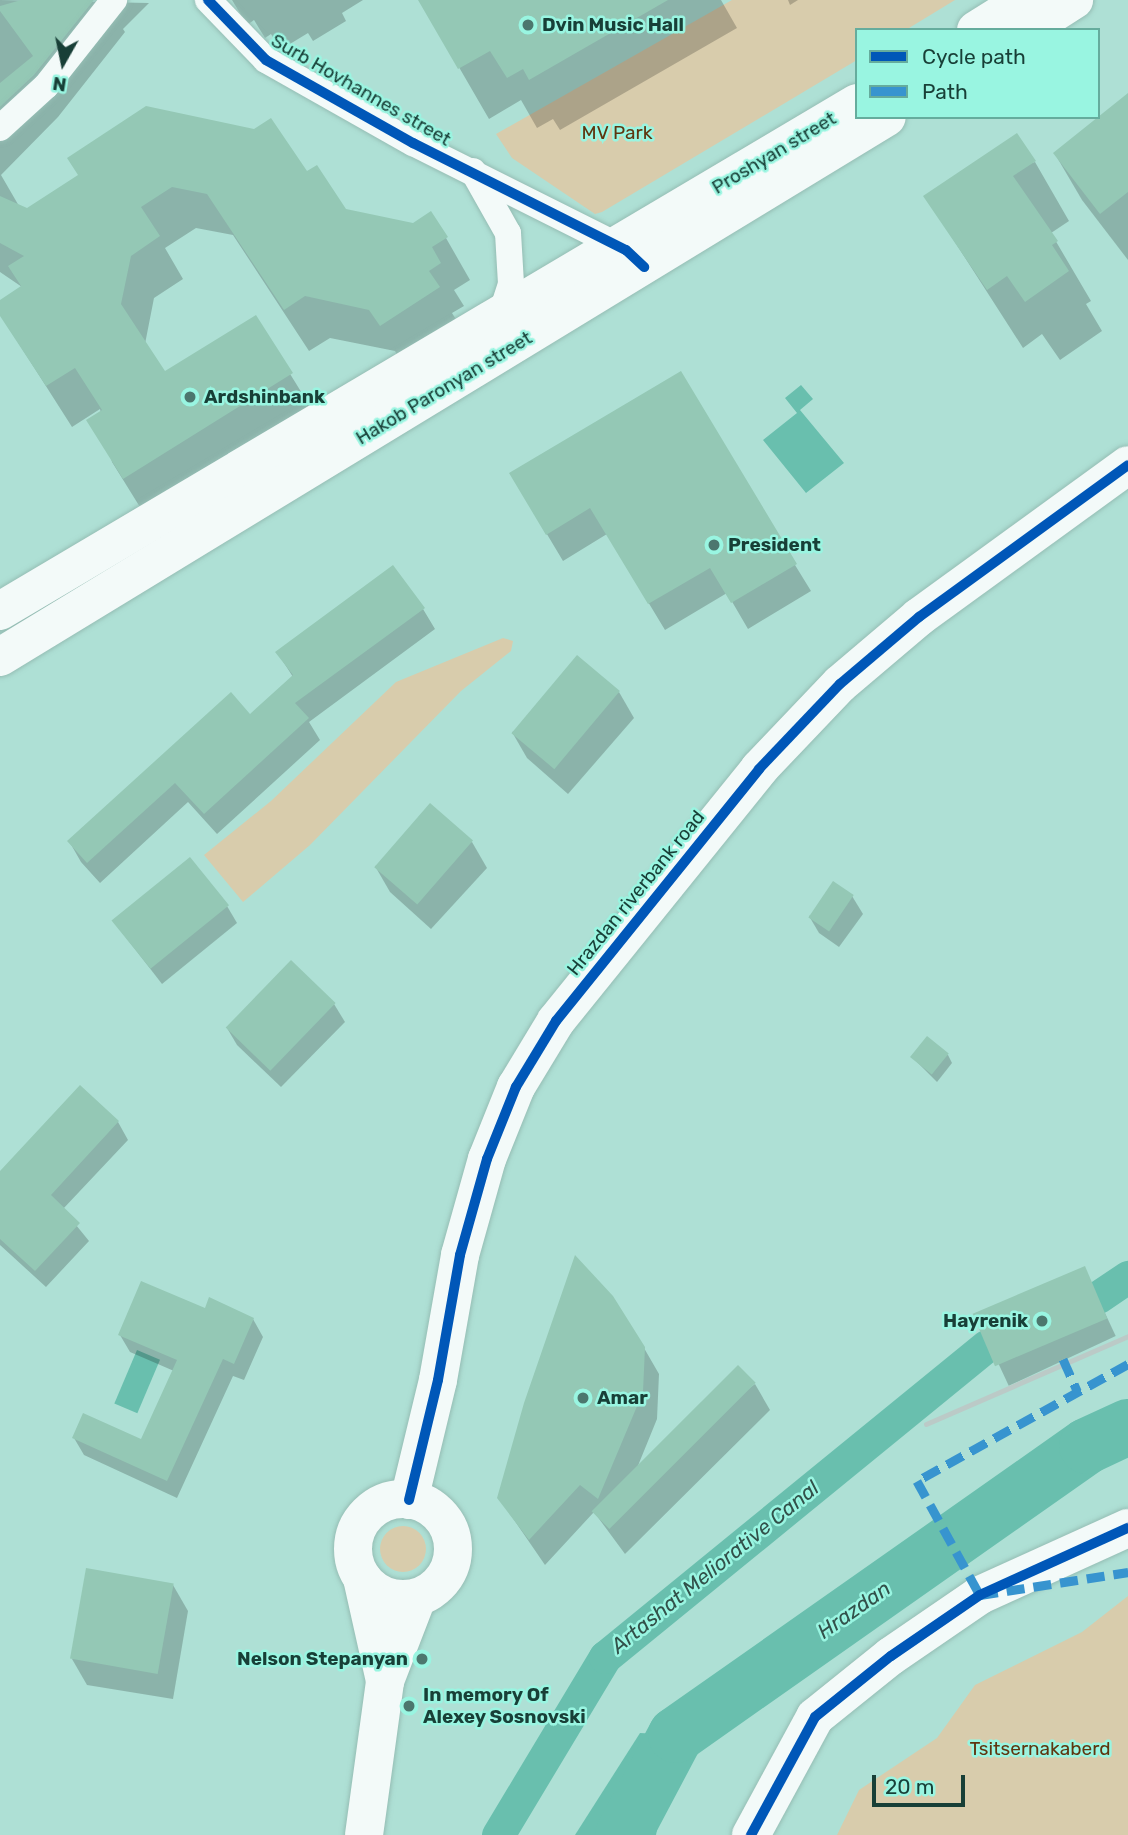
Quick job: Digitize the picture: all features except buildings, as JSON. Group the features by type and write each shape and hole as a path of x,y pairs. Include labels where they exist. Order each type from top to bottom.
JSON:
{"street":[{"path":"0,128 47,86 114,0"},
{"name":"Surb Hovhannes street","path":"208,0 265,60 413,143 473,171 631,256"},
{"path":"979,28 1024,0"},
{"path":"1030,28 1074,0"},
{"name":"Proshyan street","path":"692,203 855,104"},
{"name":"Hakob Paronyan street","path":"0,611 500,317 631,256 883,119"},
{"path":"473,171 508,233 511,284 500,317"},
{"name":"Hakob Paronyan street","path":"0,657 631,256 692,203"},
{"name":"Hrazdan riverbank road","path":"409,1500 438,1380 460,1255 487,1159 516,1087 556,1021 758,768 840,684 919,617 1128,465"},
{"path":"364,1835 385,1681 417,1598 443,1580 450,1566 453,1539 434,1509 409,1500 380,1504 361,1522 353,1549 385,1681"},
{"path":"751,1835 815,1717 891,1656 979,1595 1128,1528"},
{"path":"362,1578 386,1596 417,1598"}],"green space":[{"name":"MV Park","path":"732,0 955,0 909,28 855,28 855,61 602,212 595,214 512,158 496,134"},
{"path":"503,638 513,641 511,651 461,691 310,845 243,902 204,855 271,801 396,682"},
{"path":"403,1526 419,1533 426,1549 419,1565 403,1572 387,1565 380,1549 387,1533"},
{"name":"Tsitsernakaberd","path":"1128,1596 1128,1835 837,1835 859,1790 937,1738 975,1685 1082,1632"}],"shaded area":[{"path":"801,385 813,399 800,410 844,463 806,493 763,440 797,413 785,398"},
{"path":"137,1350 160,1360 137,1413 114,1403"},
{"path":"640,1733 676,1735 656,1835 575,1835"}],"waterway":[{"path":"1098,1297 1128,1277"},
{"name":"Artashat Meliorative Canal","path":"498,1835 605,1657 986,1346"},
{"name":"Hrazdan","path":"623,1835 676,1735 1087,1446 1128,1427"}],"railway":[{"path":"926,1424 1128,1336"}],"marked path":[{"path":"1063,1359 1077,1391"},
{"path":"1128,1364 917,1481 980,1595 1128,1572"}],"cycle path":[{"path":"208,0 266,60 413,143 626,250 644,267"},
{"path":"409,1500 438,1380 460,1255 487,1159 516,1087 556,1021 759,769 840,684 919,617 1128,465"},
{"path":"751,1835 815,1717 891,1656 980,1595 1128,1528"}],"place":[{"name":"Dvin Music Hall","path":"528,25"},
{"name":"Ardshinbank","path":"190,397"},
{"name":"President","path":"714,545"},
{"name":"Hayrenik","path":"1042,1321"},
{"name":"Amar","path":"583,1398"},
{"name":"Nelson Stepanyan","path":"422,1659"},
{"name":"In memory Of Alexey Sosnovski","path":"409,1706"}]}
